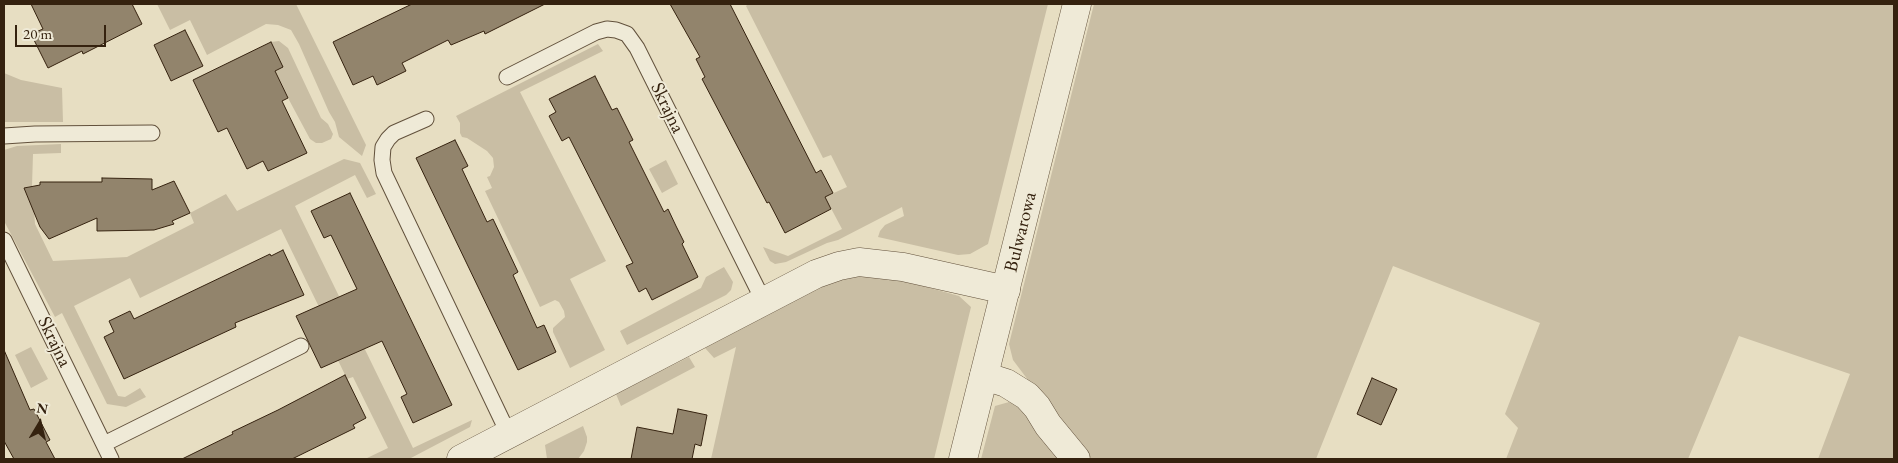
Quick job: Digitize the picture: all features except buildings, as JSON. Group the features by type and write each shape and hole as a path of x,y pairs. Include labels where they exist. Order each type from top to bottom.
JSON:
{"street":[{"name":"Bulwarowa","path":"963,459 1077,4"},
{"path":"461,459 816,274 839,266 859,262 903,267 1006,290"},
{"path":"984,376 1006,383 1027,396 1076,459"}],"lane":[{"name":"Skrajna","path":"507,77 596,32 607,29 627,34 637,48 764,302"},
{"path":"426,119 394,133 388,139 384,147 382,160 384,173 508,435"},
{"path":"4,136 152,133"},
{"name":"Skrajna","path":"4,240 111,459"},
{"path":"104,444 302,346"}],"shaded area":[{"path":"157,4 296,4 366,145 362,156 339,137 335,122 291,30 278,25 266,24 207,55 190,20 170,30"},
{"path":"748,4 1048,4 988,244 970,254 958,255 878,237 885,225 904,216 902,207 838,240 827,243 786,262 775,264 770,261 763,247 788,256 842,229 825,197 847,187 831,155 823,158 746,6"},
{"path":"1094,4 1894,4 1894,459 1818,459 1850,374 1739,336 1688,459 1506,459 1518,428 1505,414 1540,323 1393,266 1316,459 1092,459 1013,360 1009,344"},
{"path":"279,41 288,48 321,118 328,124 333,134 331,139 322,143 316,143 310,139 288,98 275,71 282,67 271,42"},
{"path":"598,44 603,51 520,92 606,261 570,279 605,350 570,368 553,332 553,328 565,317 564,311 559,302 555,300 540,307 485,191 492,188 487,177 490,176 494,167 493,158 487,151 467,138 462,137 460,123 456,116"},
{"path":"4,73 21,80 62,88 63,122 4,122"},
{"path":"61,144 61,153 33,154 32,186 24,188 34,210 35,224 53,261 127,257 194,223 190,213 226,194 237,211 344,159 360,163 376,194 367,198 355,175 295,206 413,448 472,420 470,427 409,459 365,459 388,448 353,377 347,379 335,354 320,309 281,229 140,298 130,278 74,306 118,396 125,397 140,388 146,397 126,407 107,404 62,313 55,317 4,221 4,150 17,146"},
{"path":"666,160 678,184 662,193 649,169"},
{"path":"724,267 733,282 731,290 726,295 627,345 620,331 701,288 706,277"},
{"path":"861,273 891,277 959,296 971,307 934,459 711,459 736,347 714,358 705,348 828,283"},
{"path":"31,347 48,379 31,388 15,355"},
{"path":"689,357 695,367 621,406 616,394"},
{"path":"1009,402 1018,405 1064,459 981,459 995,406"},
{"path":"583,426 587,442 584,451 578,459 547,459 545,445"}]}
